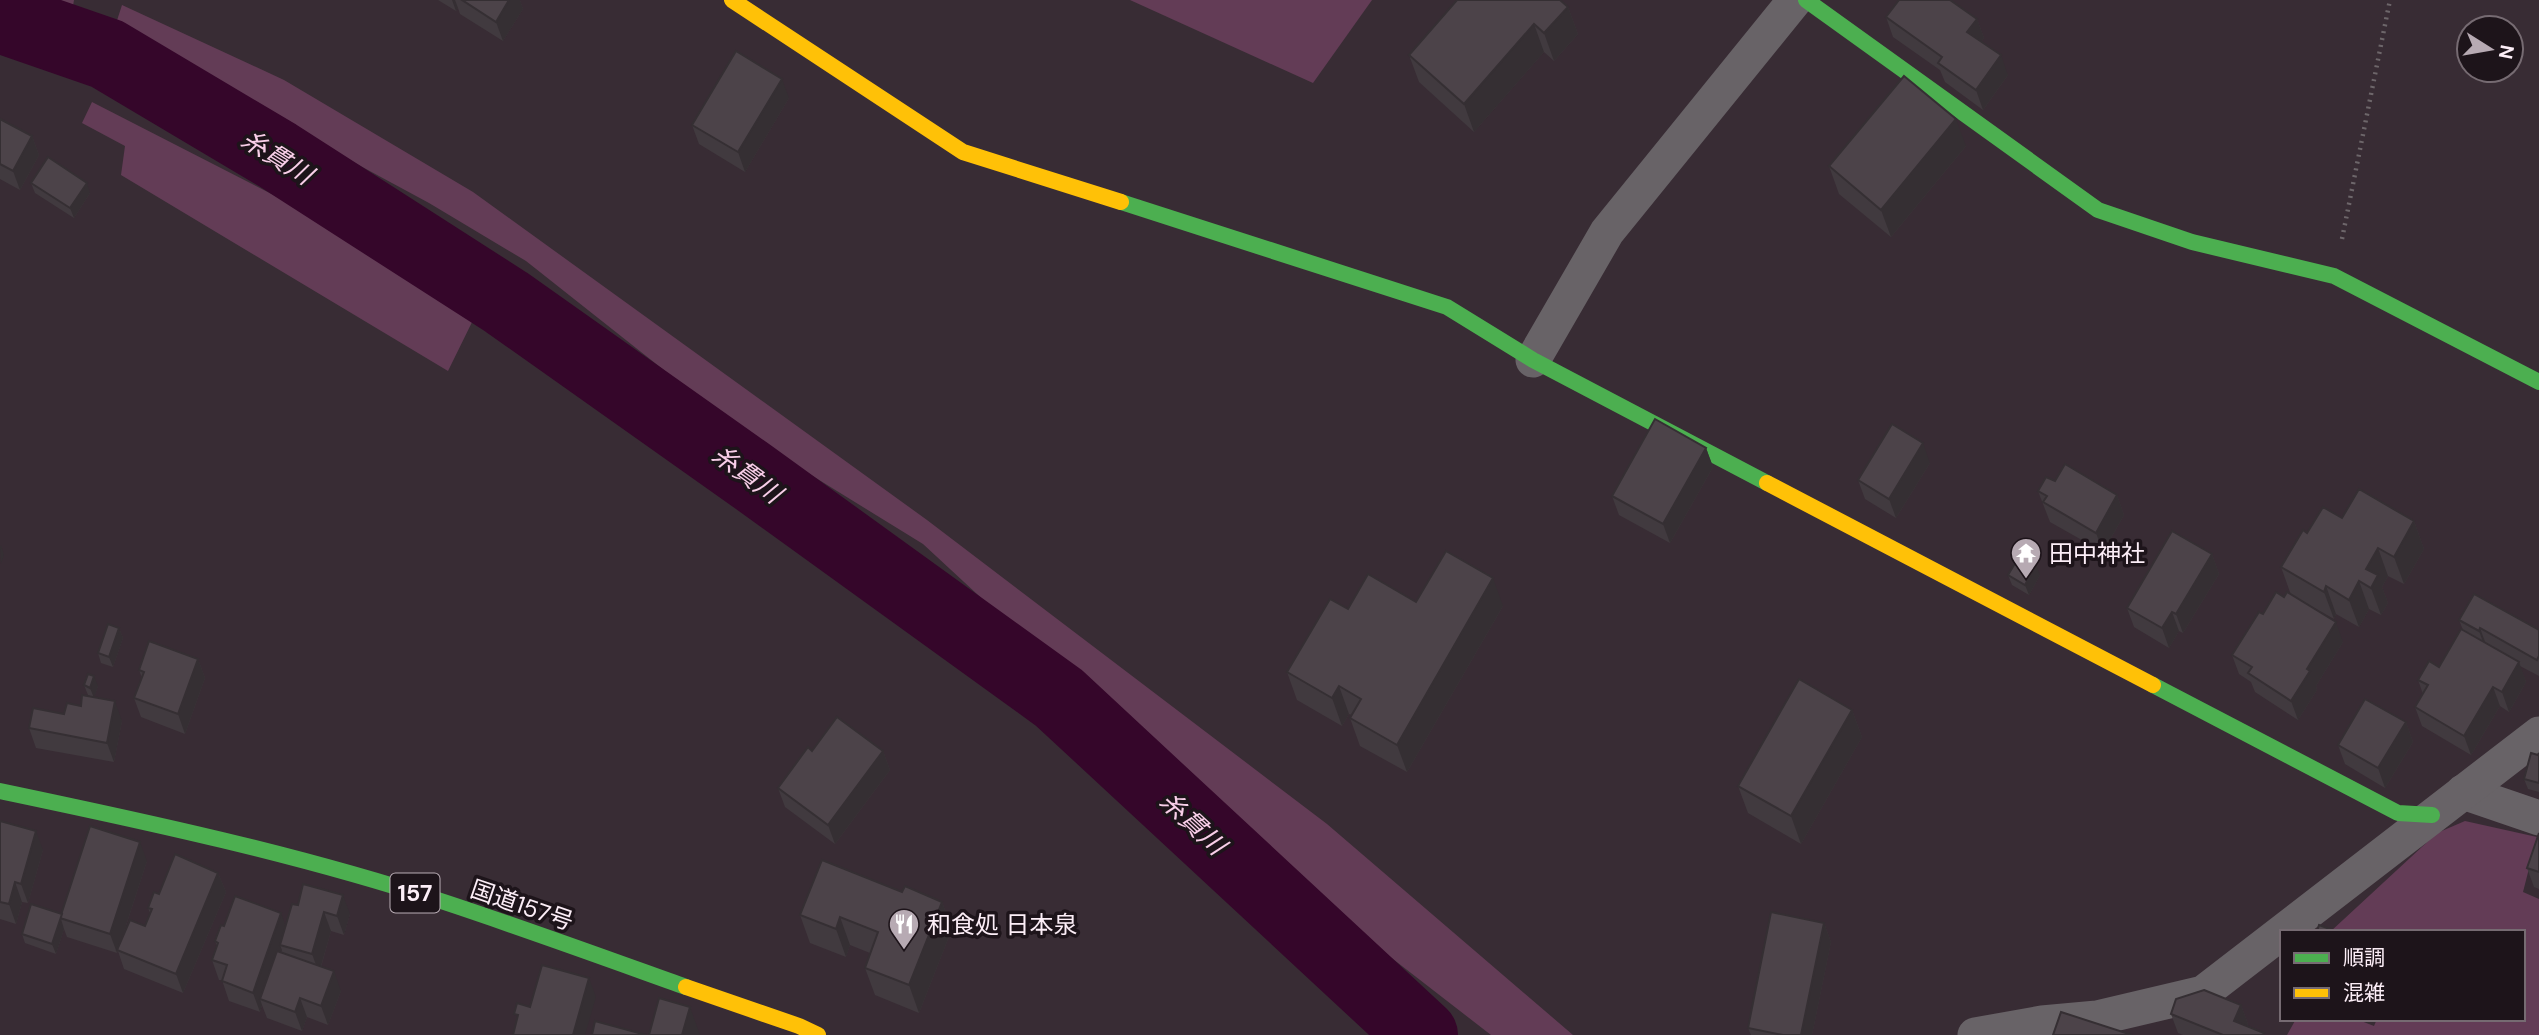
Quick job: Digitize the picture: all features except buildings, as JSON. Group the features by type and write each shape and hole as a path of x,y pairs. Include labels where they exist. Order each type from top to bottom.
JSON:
{"main road":[{"path":"732,0 963,152 1447,307 1533,360 2398,813 2432,815"},
{"path":"1806,0 2098,210 2192,242 2334,276 2539,382"},
{"name":"国道157号","path":"0,791 178,829 441,901 799,1026 818,1035"}],"street":[{"path":"1533,360 1607,232 1795,0"},
{"path":"2284,930 2539,734"},
{"path":"2463,792 2539,818"},
{"path":"1975,1035 2042,1023 2097,1018 2203,993 2280,933"},
{"path":"2097,1018 2138,1035"}],"path":[{"path":"2334,276 2390,0"}],"shaded area":[{"path":"20,0 74,0 71,17"},
{"path":"1130,0 1372,0 1313,83"},
{"path":"122,5 284,80 473,192 927,520 1327,824 1573,1035 1491,1035 1260,856 923,544 746,435 526,261 429,203 227,94 110,42"},
{"path":"92,102 375,247 477,312 448,371 121,175 125,146 82,123"},
{"path":"2465,821 2537,837 2523,892 2539,899 2539,1035 2287,1035 2295,1021 2361,1021 2374,1026 2376,1021 2525,1021 2525,930 2332,930 2437,833"}],"waterway":[{"name":"糸貫川","path":"0,17 107,54 277,155 506,302 749,474 1059,698 1422,1035"}],"traffic: fast":[{"path":"1806,0 2098,210 2192,242 2334,276 2539,382"},
{"path":"1121,202 1447,307 1533,360 1767,483"},
{"path":"2153,685 2398,813 2432,815"},
{"path":"0,791 167,827 332,868 472,911 686,987"}],"traffic: slow":[{"path":"732,0 963,152 1121,202"},
{"path":"1767,483 2153,685"},
{"path":"686,987 818,1035"}],"place":[{"name":"田中神社","path":"2026,580"},
{"name":"和食処 日本泉","path":"904,951"}]}
